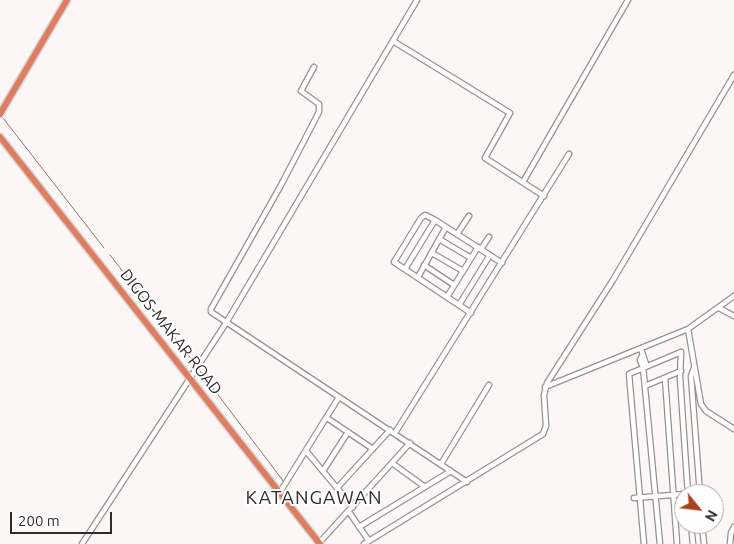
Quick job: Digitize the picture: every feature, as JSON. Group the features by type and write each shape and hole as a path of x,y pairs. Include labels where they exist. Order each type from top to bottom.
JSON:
{"highway":[{"path":"0,106 62,0"},
{"path":"0,114 66,0"},
{"name":"DIGOS-MAKAR ROAD","path":"0,137 320,544"}],"street":[{"path":"82,544 226,323 417,0"},
{"path":"523,182 625,1"},
{"path":"392,41 510,113 485,158 544,196"},
{"path":"314,67 301,91 319,104 319,112 280,187 211,308 212,312 467,482"},
{"path":"364,544 541,437 546,426 545,387 613,280 734,75"},
{"path":"337,488 373,449 393,431 471,313 569,154"},
{"path":"471,313 418,277 395,264 395,260 421,218 425,215 435,220 502,263"},
{"path":"457,234 468,216"},
{"path":"405,269 435,220"},
{"path":"418,277 446,227"},
{"path":"448,297 471,258 489,237"},
{"path":"439,239 471,258"},
{"path":"432,253 463,271"},
{"path":"459,305 490,255"},
{"path":"424,265 454,285"},
{"path":"545,387 688,329 734,296"},
{"path":"718,308 734,316"},
{"path":"688,329 703,408 734,429"},
{"path":"641,349 646,364 643,367 660,544"},
{"path":"644,544 637,498 629,374 681,352 687,484"},
{"path":"694,368 691,376 699,484"},
{"path":"645,386 681,371"},
{"path":"665,378 677,544"},
{"path":"440,464 489,385"},
{"path":"280,492 339,397"},
{"path":"327,418 373,449"},
{"path":"323,470 348,432"},
{"path":"320,544 410,444"},
{"path":"306,451 353,508"},
{"path":"392,463 425,488"},
{"path":"359,527 451,471"},
{"path":"637,498 672,495"},
{"path":"349,512 369,541"},
{"path":"730,544 731,533 734,527"}],"waterway":[{"path":"3,118 104,248"},
{"path":"110,255 196,365"},
{"path":"200,371 284,482"}],"district":[{"name":"KATANGAWAN","path":"314,498"}]}
